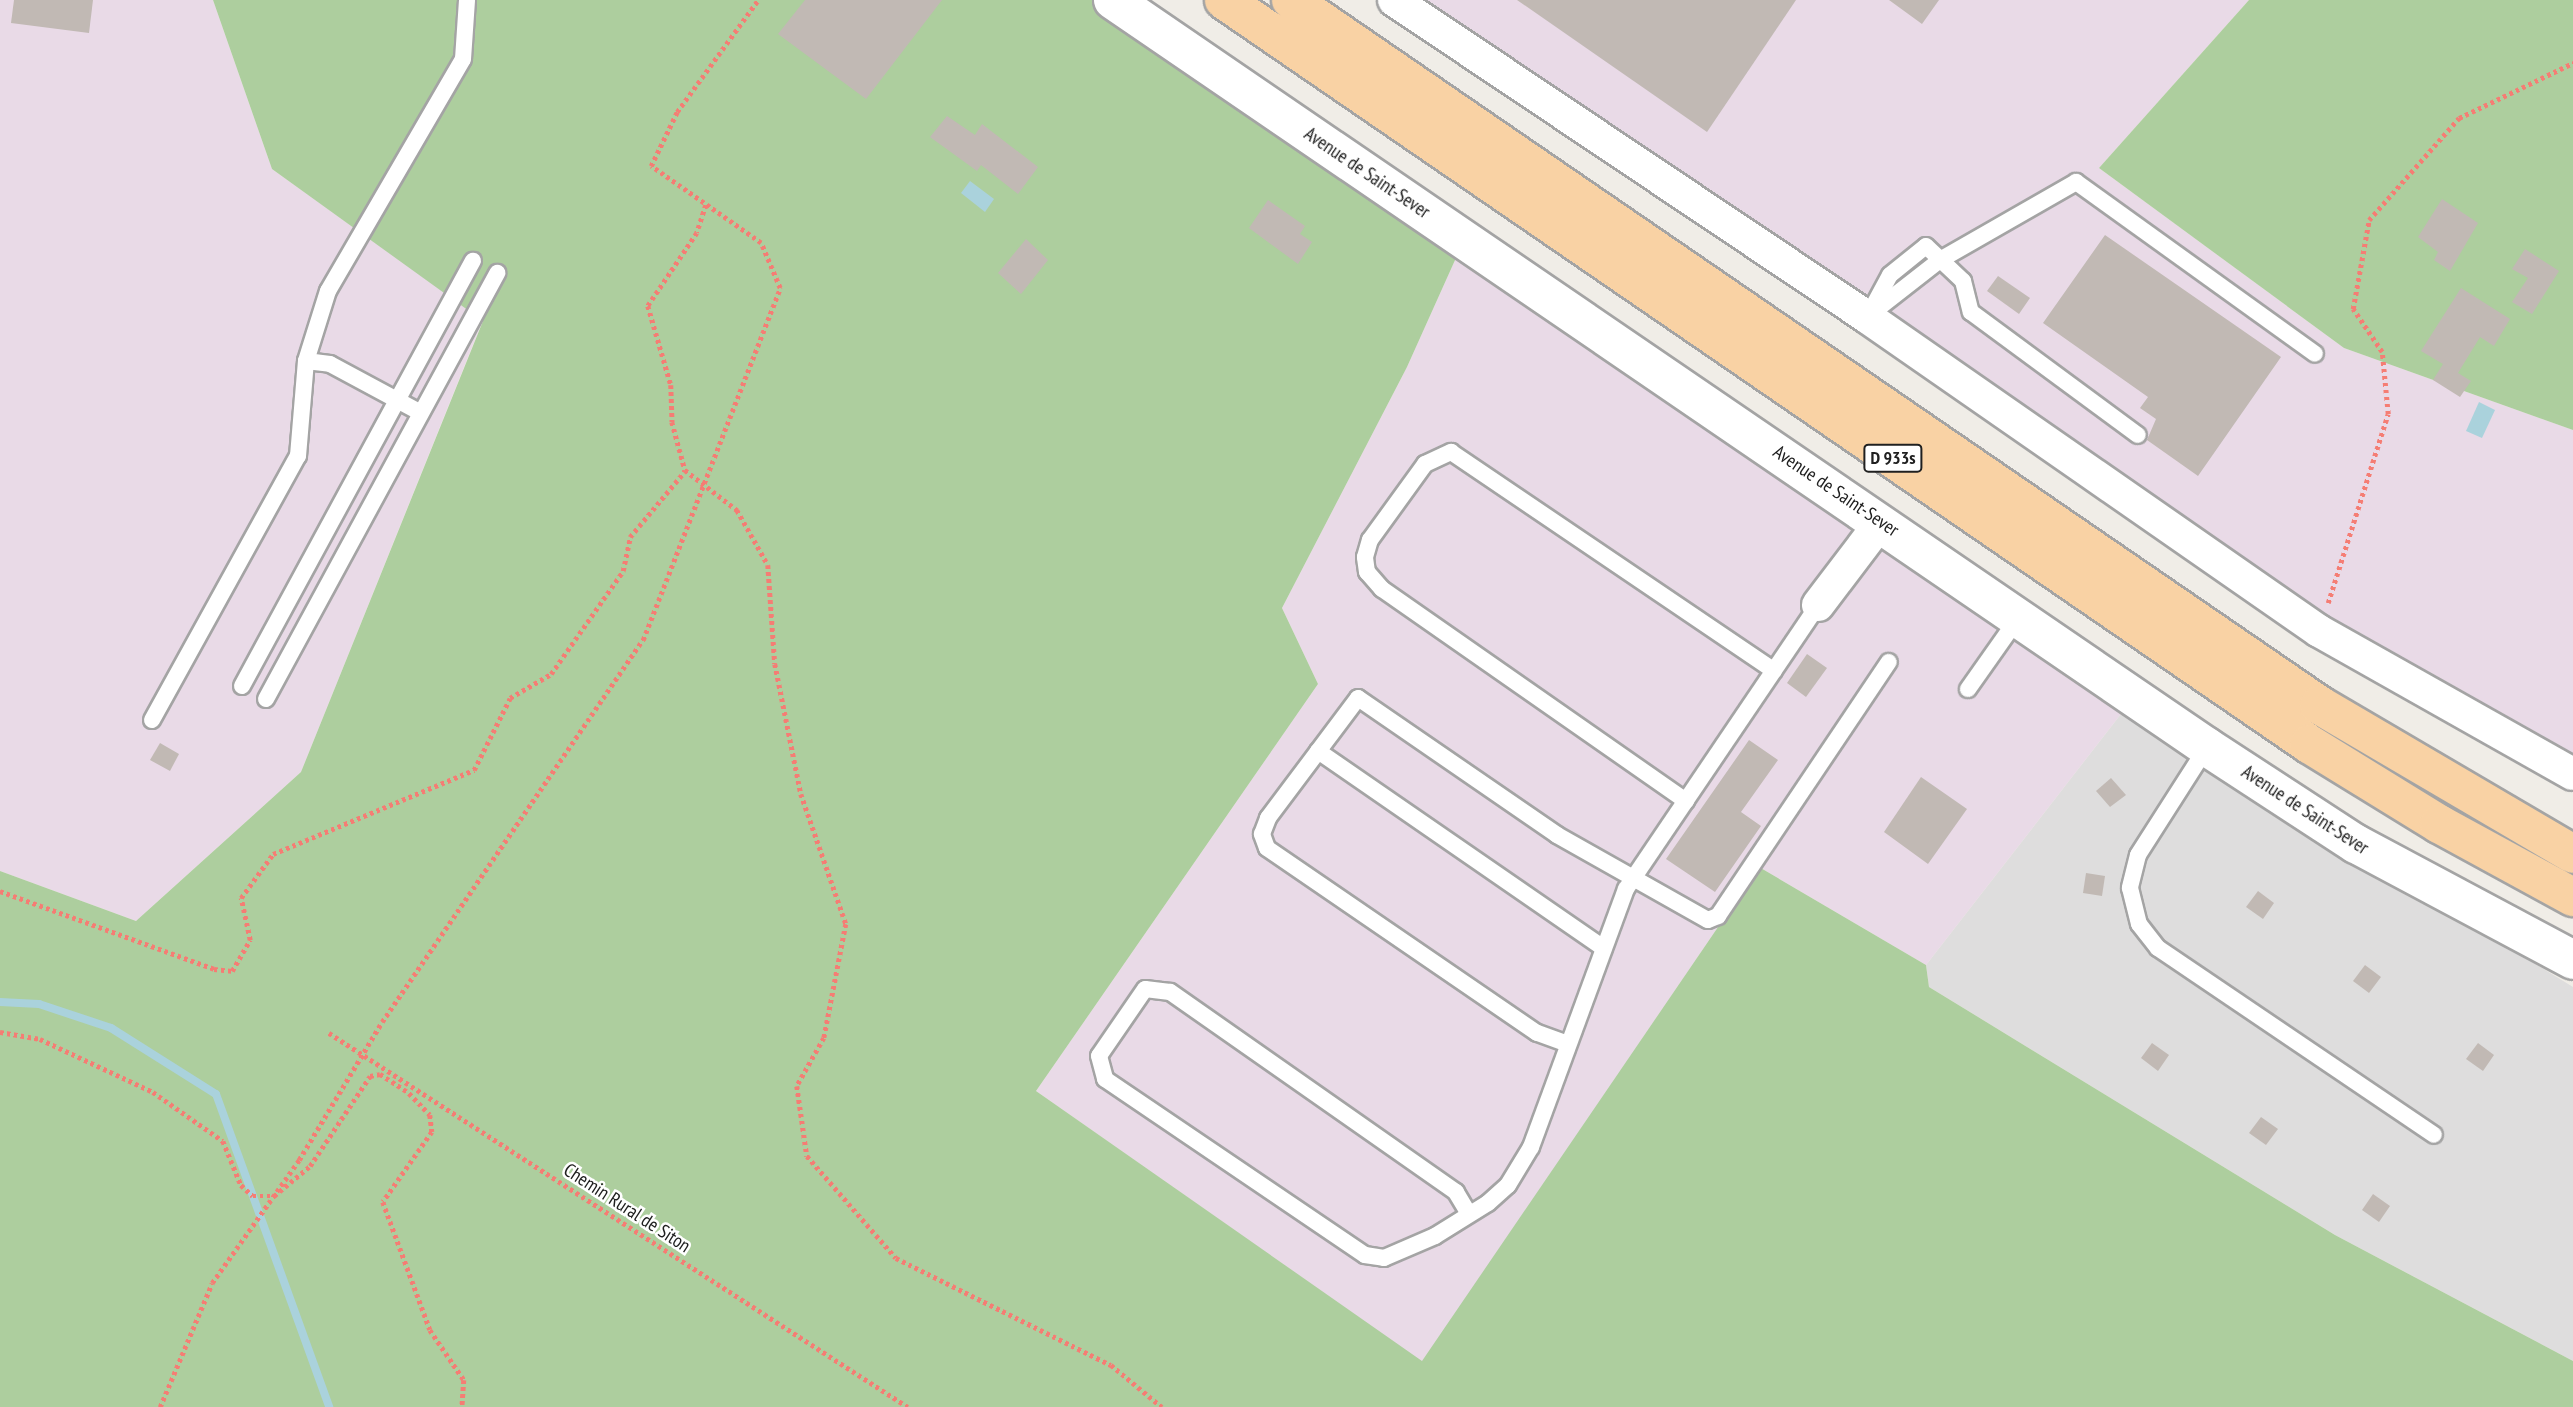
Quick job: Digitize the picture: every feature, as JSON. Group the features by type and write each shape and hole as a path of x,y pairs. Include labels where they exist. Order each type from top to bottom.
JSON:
{"main road":[{"name":"D 933s","path":"1224,0 2309,744 2439,824 2573,897"},
{"name":"D 933s","path":"1292,0 2319,705 2573,854"}],"street":[{"name":"Avenue de Saint-Sever","path":"1113,0 2020,616 2207,747 2356,844 2573,960"},
{"path":"1394,0 1867,317 2319,631 2572,771"},
{"path":"1818,605 1881,522"}],"lane":[{"path":"152,720 298,456 306,361 328,291 463,59 467,0"},
{"path":"1867,317 1940,260 2076,182 2315,354"},
{"path":"1940,260 1963,281 1971,312 2138,435"},
{"path":"242,686 473,261"},
{"path":"266,699 497,273"},
{"path":"306,361 330,364 421,413"},
{"path":"1686,801 1382,589 1367,572 1365,557 1370,540 1425,464 1451,453 1774,671"},
{"path":"1469,1214 1456,1192 1170,992 1145,989 1099,1056 1105,1079 1365,1255 1384,1258 1469,1214 1508,1185 1522,1167 1604,948 1635,876 1818,605"},
{"path":"1968,690 2020,616"},
{"path":"1569,1044 1537,1033 1267,848 1262,834 1268,818 1357,698 1558,835 1635,876 1697,916 1708,920 1718,916 1889,662"},
{"path":"2207,747 2138,855 2130,888 2138,924 2158,948 2434,1135"},
{"path":"1318,751 1604,948"}],"path":[{"path":"160,1407 212,1283 274,1196 362,1054 643,640 780,288 761,243 651,166 677,112 758,0"},
{"path":"2319,631 2388,414 2382,352 2353,309 2369,220 2459,118 2573,63"},
{"path":"0,891 214,969 232,971 250,940 241,898 273,854 474,770 510,698 551,674 623,571 630,537 685,476 672,422 671,385 649,306 697,233 706,205"},
{"path":"685,470 737,510 768,565 775,664 801,793 846,923 824,1038 797,1086 807,1156 896,1258 1111,1365 1162,1407"},
{"path":"0,1032 40,1039 153,1092 223,1141 242,1185 253,1196 274,1196 310,1166 370,1076 380,1074 409,1093 430,1115 432,1132 383,1202 430,1330 464,1380 462,1407"},
{"name":"Chemin Rural de Siton","path":"329,1033 908,1407"}],"shaded area":[{"path":"0,0 213,0 272,169 483,320 301,772 136,921 0,871"},
{"path":"1403,0 2249,0 2099,168 2344,348 2573,430 2573,758 2303,604"},
{"path":"1460,249 2124,710 1926,965 1759,867 1422,1362 1036,1091 1318,684 1282,608 1407,367"},
{"path":"2124,710 2573,987 2573,1361 2335,1235 1929,987 1926,965"}],"green space":[{"path":"213,0 1094,0 1460,249 1407,367 1282,608 1318,684 1036,1091 1422,1361 1759,867 1926,965 1929,987 2335,1235 2573,1361 2573,1407 0,1407 0,871 136,921 301,772 483,321 272,169"},
{"path":"2249,0 2573,0 2573,430 2344,348 2099,168"}],"water":[{"path":"970,181 994,199 985,212 961,193"},
{"path":"2479,402 2495,410 2482,438 2466,431"}],"building":[{"path":"14,0 93,0 89,33 11,23"},
{"path":"805,0 942,0 866,99 778,34"},
{"path":"1517,0 1796,0 1707,132"},
{"path":"1889,0 1939,0 1922,24"},
{"path":"947,116 975,135 982,124 1038,167 1018,194 981,165 977,171 930,137"},
{"path":"2442,199 2478,223 2450,271 2434,260 2438,252 2418,237"},
{"path":"1268,200 1305,226 1300,234 1312,242 1298,264 1249,228"},
{"path":"2105,235 2281,357 2198,476 2147,440 2156,419 2140,408 2148,397 2043,323"},
{"path":"1026,239 1048,260 1021,294 998,273"},
{"path":"2525,249 2559,271 2532,314 2512,302 2528,278 2512,269"},
{"path":"1998,276 2030,298 2019,314 1987,291"},
{"path":"2461,288 2510,319 2494,346 2480,337 2458,373 2471,381 2460,397 2433,380 2443,364 2421,351"},
{"path":"1807,654 1827,668 1806,697 1787,683"},
{"path":"1749,740 1778,760 1741,812 1761,826 1715,892 1666,859"},
{"path":"160,743 179,754 170,771 150,760"},
{"path":"1921,777 1967,809 1928,864 1884,832"},
{"path":"2111,778 2126,795 2110,807 2096,791"},
{"path":"2086,873 2105,876 2102,896 2083,893"},
{"path":"2258,891 2274,903 2263,919 2246,907"},
{"path":"2365,965 2381,977 2369,993 2353,981"},
{"path":"2152,1043 2169,1055 2158,1071 2141,1058"},
{"path":"2478,1043 2494,1055 2483,1071 2466,1059"},
{"path":"2261,1117 2278,1129 2266,1145 2249,1133"},
{"path":"2373,1194 2390,1206 2379,1222 2362,1210"}],"waterway":[{"path":"0,1002 39,1004 111,1028 216,1094 329,1407"}]}
